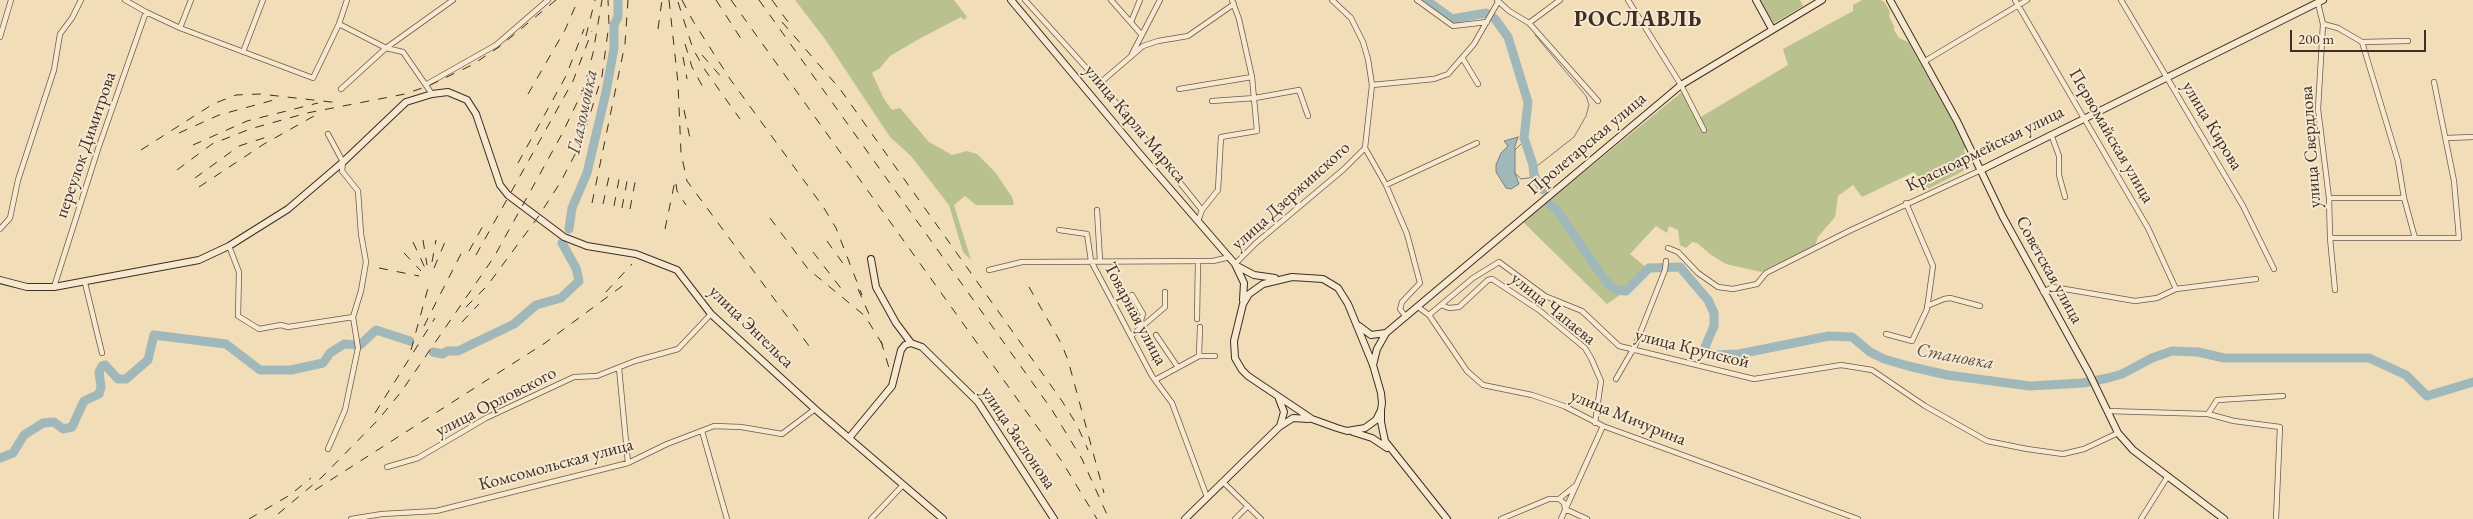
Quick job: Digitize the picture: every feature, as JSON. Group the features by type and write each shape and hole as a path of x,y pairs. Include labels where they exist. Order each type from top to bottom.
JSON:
{"main road":[{"name":"улица Карла Маркса","path":"1011,0 1230,257 1244,283 1243,304"},
{"path":"1756,0 1772,30"},
{"name":"Пролетарская улица","path":"1373,365 1377,349 1386,333 1680,85 1822,0"},
{"name":"Советская улица","path":"1890,0 1925,62 2043,292 2089,373 2118,434 2133,450 2224,519"},
{"name":"Красноармейская улица","path":"1981,170 2320,1"},
{"name":"улица Энгельса","path":"432,94 448,92 467,100 476,114 500,185 508,195 564,237 587,246 636,254 677,270 711,314 815,409 943,519"},
{"path":"0,280 27,287 54,286 85,282 199,260 229,246 288,209 343,162 406,102 432,94"},
{"name":"улица Заслонова","path":"871,259 874,282 880,295 911,343 922,347 978,402 1054,519"},
{"path":"1236,265 1254,275 1281,278 1315,277 1331,283 1344,296 1373,365 1381,393 1381,428 1390,450"},
{"path":"1281,278 1258,287 1249,294 1243,304 1234,340 1235,358 1248,376 1312,419"},
{"path":"1356,323 1371,335 1386,333"},
{"path":"849,438 892,386 900,350 905,345 911,343"},
{"path":"1276,396 1282,404 1284,412 1280,427"},
{"path":"1347,430 1365,428 1372,425 1381,410"},
{"path":"1185,519 1280,427 1293,418 1312,419 1372,438 1390,450 1447,519"}],"street":[{"path":"0,37 11,0"},
{"path":"0,229 10,218 20,171 54,70 60,34 72,18 81,0"},
{"path":"125,0 180,28 313,78 339,24 347,0"},
{"path":"180,28 191,0"},
{"path":"244,52 262,0"},
{"path":"341,89 386,48 453,0"},
{"path":"426,84 496,45 548,0"},
{"name":"улица Карла Маркса","path":"1025,0 1100,84 1202,210"},
{"path":"1111,0 1141,34"},
{"path":"1131,22 1140,0"},
{"path":"1132,57 1141,34 1160,0"},
{"path":"1332,0 1351,18 1364,42 1372,85 1365,148 1386,185 1408,234 1420,283 1402,302 1400,309 1406,317"},
{"path":"1416,0 1453,26 1487,22"},
{"path":"1529,23 1560,0"},
{"path":"1628,0 1680,85 1704,130"},
{"path":"1925,62 2017,2 2027,0"},
{"name":"улица Кирова","path":"2121,0 2243,206 2274,269"},
{"path":"1372,85 1434,79 1448,74 1463,59 1498,1 1529,23 1598,101"},
{"name":"улица Свердлова","path":"2320,1 2323,24 2318,109 2329,198 2330,238 2335,290"},
{"path":"1100,84 1143,46 1188,36 1233,2 1252,77 1257,131 1222,137 1218,190 1202,210 1198,221"},
{"name":"Первомайская улица","path":"2017,2 2148,228 2176,289"},
{"name":"переулок Димитрова","path":"54,286 98,149 146,12"},
{"path":"339,24 386,48 403,52 432,94"},
{"path":"2323,24 2338,28 2362,42 2408,41"},
{"path":"2362,42 2398,161 2404,198 2415,238"},
{"path":"1463,59 1478,84"},
{"path":"1179,89 1252,77"},
{"path":"2330,238 2459,238 2454,181 2434,82"},
{"path":"1212,100 1255,98 1299,90 1308,116"},
{"path":"328,134 343,162 342,171 358,191 361,234 366,262 361,291 353,317 358,348 345,410 328,449"},
{"path":"2051,134 2059,156 2059,175 2065,197"},
{"path":"2446,138 2473,137"},
{"path":"1386,185 1477,143"},
{"name":"улица Дзержинского","path":"1236,265 1256,243 1344,169 1365,148"},
{"name":"Красноармейская улица","path":"1668,248 1678,252 1712,284 1724,288 1757,284 1766,273 1906,203 1981,170"},
{"path":"2329,198 2404,198"},
{"path":"1886,334 1912,341 1927,306 1933,266 1906,203"},
{"path":"1097,210 1100,261"},
{"name":"Товарная улица","path":"1059,230 1087,234 1091,261 1155,380 1172,403 1207,496"},
{"path":"229,246 239,272 238,316 259,329 281,325 288,328 353,317"},
{"name":"Товарная улица","path":"989,270 1022,262 1198,261 1221,260 1230,257"},
{"path":"1197,319 1198,261"},
{"path":"1616,379 1634,348 1665,270 1666,261"},
{"name":"улица Крупской","path":"1429,316 1473,278 1499,262 1545,296 1582,311 1619,346 1634,348 1754,379 1841,365 1872,370 1925,406 1987,441 2027,449 2063,454 2084,449 2118,434"},
{"name":"улица Чапаева","path":"1441,305 1450,308 1459,307 1488,280 1492,279 1539,310 1585,348 1591,358 1601,382 1595,423"},
{"path":"2043,292 2053,287 2135,301 2157,298 2176,289 2256,279"},
{"path":"85,282 102,353"},
{"path":"1131,336 1165,307 1165,292"},
{"path":"1132,294 1142,314 1139,328"},
{"path":"1927,306 1950,298 1980,306"},
{"name":"улица Мичурина","path":"1418,307 1429,316 1453,352 1479,383 1487,387 1532,395 1564,406 1595,423 1858,519"},
{"name":"улица Орловского","path":"387,467 418,458 486,418 574,377 597,376 678,349 711,314"},
{"path":"1200,327 1199,356 1215,356"},
{"path":"1156,335 1176,366"},
{"name":"Товарная улица","path":"1155,380 1176,366 1199,356"},
{"path":"619,368 628,463"},
{"path":"2208,414 2217,400 2283,396"},
{"name":"Комсомольская улица","path":"351,519 382,514 436,511 628,463 702,431 726,426 782,434 815,409"},
{"path":"2107,411 2208,414 2234,421 2280,427 2276,519"},
{"path":"1561,519 1603,426"},
{"path":"702,431 727,519"},
{"path":"2141,519 2168,476"},
{"path":"1223,482 1261,519"},
{"path":"871,519 903,485"},
{"path":"1559,499 1576,485"},
{"path":"1501,519 1549,499 1559,499 1564,502 1565,509"},
{"path":"1235,519 1248,506"},
{"path":"1565,509 1587,519"}],"green space":[{"path":"795,0 954,0 967,17 964,20 961,17 890,56 880,68 872,73 884,99 892,110 900,108 929,142 952,155 967,151 977,154 995,172 1012,197 1014,205 976,205 965,196 954,205 971,260 963,252 949,205 911,156 890,137 825,39"},
{"path":"1760,0 1800,0 1803,6 1774,23"},
{"path":"1862,0 1881,0 1885,3 1890,12 1889,16 1894,30 1899,38 1908,42 1966,145 1964,151 1971,167 1928,189 1914,172 1862,197 1853,185 1838,196 1835,217 1818,237 1815,246 1761,272 1726,264 1697,243 1692,242 1686,248 1680,245 1678,230 1669,226 1667,233 1656,226 1630,254 1648,269 1626,291 1607,304 1523,222 1682,92 1699,118 1788,65 1783,49 1853,11 1853,5"}],"water":[{"path":"1518,137 1515,146 1515,173 1519,184 1511,189 1506,188 1496,172 1496,165 1501,153 1508,146 1504,141"}],"waterway":[{"name":"Глазомойка","path":"569,229 572,208 587,173 606,92 614,48 614,25 618,17 618,0"},
{"name":"Становка","path":"1426,0 1452,19 1486,13 1495,19 1508,37 1528,102 1524,138 1533,165 1534,175 1543,190"},
{"path":"1532,170 1574,137 1586,116 1589,105 1586,96 1535,35"},
{"path":"1515,150 1525,140"},
{"path":"1515,173 1521,179 1534,177"},
{"name":"Становка","path":"1546,201 1556,209 1608,284 1616,290 1626,291 1649,268 1680,267 1708,300 1714,313 1714,326 1705,347 1708,354 1711,355 1739,354 1829,336 1852,337 1870,352 1884,359 1908,366 1947,375 2030,386 2083,383 2108,378 2122,374 2152,358 2172,351 2198,352 2224,358 2369,358 2406,375 2427,396 2473,382"},
{"name":"Глазомойка","path":"433,352 443,354 447,351 458,351 514,324 536,305 561,298 579,281 576,268 562,243"},
{"name":"Глазомойка","path":"0,458 13,453 24,435 43,423 54,422 63,429 72,427 84,401 99,394 101,387 99,372 102,366 105,365 118,379 126,379 148,360 154,335 226,344 260,370 291,370 323,363 330,353 344,344 360,345 376,330 410,341"}],"railway":[{"path":"177,170 212,144 250,129 307,113 405,94 428,86 472,65 499,47 556,0"},
{"path":"528,94 565,30 578,0"},
{"path":"586,36 595,0"},
{"path":"278,514 321,478 378,420 401,392 494,257 562,134 584,88 593,53 602,0"},
{"path":"466,307 487,286 538,217 560,183 581,143 602,76 609,24 608,0"},
{"path":"592,203 625,44 628,0"},
{"path":"658,29 662,0"},
{"path":"669,0 678,83 681,153 687,181 809,346"},
{"path":"682,0 693,21 730,79 824,208 836,228 862,295"},
{"path":"716,0 745,45"},
{"path":"731,0 1061,460 1097,519"},
{"path":"759,0 1052,410 1082,459 1109,519"},
{"path":"772,0 791,26"},
{"path":"678,2 693,49 705,70 740,119"},
{"path":"782,22 840,89 1062,401 1077,425 1088,450"},
{"path":"518,163 566,76 584,29"},
{"path":"476,255 573,81 592,31"},
{"path":"685,44 692,67 706,93"},
{"path":"702,55 723,79"},
{"path":"683,57 687,79"},
{"path":"141,150 213,104 236,95 260,94 340,103"},
{"path":"179,133 219,115 281,98"},
{"path":"193,145 247,121 318,103"},
{"path":"684,110 691,143"},
{"path":"199,187 264,144 314,116"},
{"path":"195,178 239,146 273,135"},
{"path":"603,204 610,172"},
{"path":"614,206 620,174"},
{"path":"622,208 628,176"},
{"path":"665,229 676,176"},
{"path":"630,209 636,177"},
{"path":"676,184 677,191 686,205"},
{"path":"770,218 808,269 865,316 884,347"},
{"path":"469,251 484,224"},
{"path":"423,240 427,265"},
{"path":"432,262 436,240"},
{"path":"827,241 847,269"},
{"path":"413,242 425,268"},
{"path":"434,268 445,242"},
{"path":"424,326 464,248"},
{"path":"813,252 843,291"},
{"path":"404,253 421,271"},
{"path":"606,292 632,264"},
{"path":"379,268 419,276"},
{"path":"315,490 545,343 629,281"},
{"path":"1029,287 1061,343 1068,360 1104,493"},
{"path":"411,350 428,288"},
{"path":"858,289 872,321"},
{"path":"462,322 479,304"},
{"path":"375,413 435,318"},
{"path":"881,341 889,368"},
{"path":"249,519 290,495 311,478"}],"district":[{"name":"РОСЛАВЛЬ","path":"1638,20"}]}
